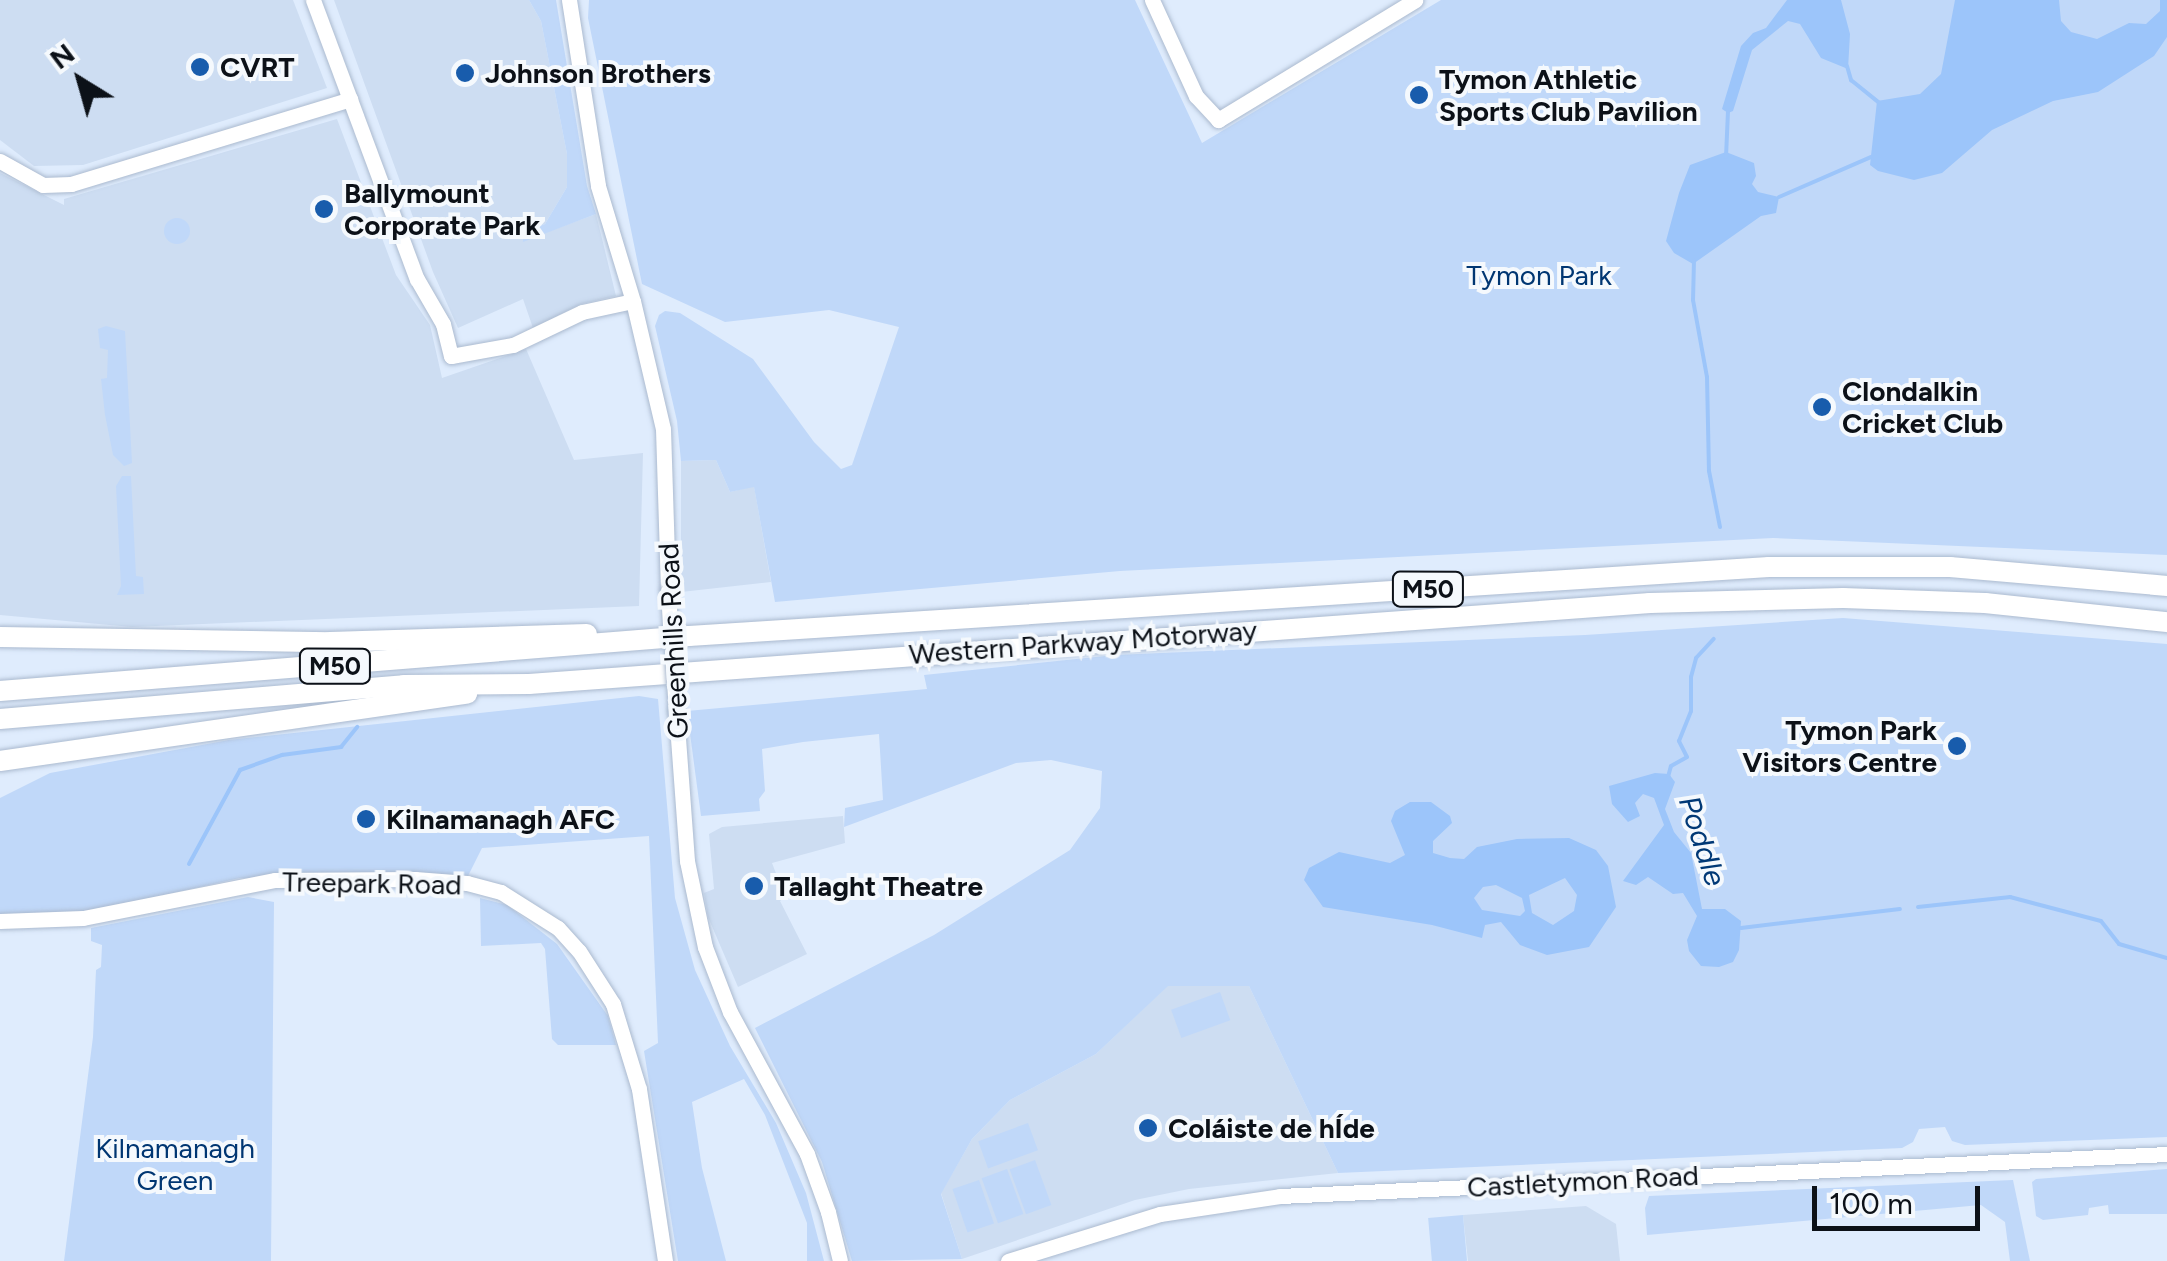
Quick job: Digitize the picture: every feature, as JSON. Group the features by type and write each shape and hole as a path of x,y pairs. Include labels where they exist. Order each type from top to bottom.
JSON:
{"highway":[{"name":"Western Parkway Motorway","path":"0,691 689,636 1770,567 1950,567 2167,586"},
{"name":"Western Parkway Motorway","path":"0,719 404,685 528,684 1123,638 1670,603 1844,598 1968,602 2167,622"},
{"name":"M50","path":"0,637 330,642 644,632 689,636"},
{"name":"M50","path":"0,764 528,684"}],"street":[{"path":"313,0 417,279 443,324 451,356 513,346 582,312 633,302"},
{"name":"Greenhills Road","path":"569,0 598,186 633,302 664,429 668,591 687,860 705,947 736,1024 807,1154 840,1261"},
{"path":"1152,0 1196,96 1218,120 1415,0"},
{"path":"0,160 43,185 72,184 350,100"},
{"name":"Treepark Road","path":"0,921 83,918 275,880 416,878 467,883 501,892 558,928 580,951 613,1004 639,1089 665,1261"},
{"name":"Castletymon Road","path":"1008,1261 1160,1214 1280,1196 2167,1154"}],"shaded area":[{"path":"0,0 293,0 327,88 83,165 34,166 0,140"},
{"path":"334,0 529,0 541,21 567,154 567,187 545,224 522,233 523,241 596,214 616,296 581,304 533,328 523,299 458,328 433,272"},
{"path":"1787,0 1841,0 1850,34 1848,69 1821,58 1800,24 1788,21 1752,50 1733,111 1728,113 1722,109 1741,46 1753,33 1766,28"},
{"path":"1955,0 2059,0 2061,21 2071,32 2097,39 2129,23 2146,24 2160,11 2160,0 2167,0 2167,37 2154,56 2098,92 2053,101 1992,130 1942,173 1914,180 1878,171 1870,165 1877,101 1920,94 1941,74"},
{"path":"337,119 396,275 430,325 442,378 526,349 574,460 643,453 639,606 132,627 0,615 0,173 64,205 64,199"},
{"path":"1726,152 1754,163 1756,176 1752,184 1758,192 1779,197 1776,213 1761,216 1693,264 1674,253 1666,241 1679,193 1690,165"},
{"path":"716,460 730,492 754,486 771,582 681,592 681,461"},
{"path":"1655,773 1669,774 1675,782 1665,809 1674,832 1691,853 1702,909 1725,909 1741,921 1739,950 1733,962 1719,967 1701,966 1689,951 1687,940 1697,916 1683,893 1673,894 1648,877 1636,885 1623,881 1664,825 1654,798 1643,794 1635,803 1640,816 1628,822 1612,804 1609,786"},
{"path":"1410,802 1431,802 1450,816 1452,823 1433,841 1433,853 1450,858 1464,859 1477,847 1517,839 1569,838 1596,850 1608,866 1616,907 1589,947 1547,955 1520,945 1501,922 1485,925 1482,938 1432,925 1323,907 1304,880 1309,868 1339,852 1390,863 1405,855 1391,821 1395,811","holes":["1565,878 1577,895 1574,911 1553,925 1532,913 1529,895","1496,885 1522,898 1525,911 1520,916 1482,910 1474,898 1483,887"]},
{"path":"843,816 845,843 772,863 785,897 780,901 807,954 738,987 708,917 704,893 714,889 709,834 722,827"},
{"name":"Coláiste de hÍde","path":"1167,986 1249,986 1338,1173 1189,1189 1135,1200 962,1259 941,1193 972,1139 1010,1100 1096,1054"},
{"path":"1586,1206 1616,1224 1620,1261 1468,1261 1463,1215"}],"green space":[{"path":"529,0 556,0 587,186 596,214 523,242 522,233 545,224 567,187 567,154 541,21"},
{"name":"Tymon Park","path":"589,0 1135,0 1202,143 1441,0 2167,0 2167,555 1773,538 1120,571 775,602 754,487 730,492 716,460 681,461 677,421 655,326 659,315 665,311 680,313 753,359 814,442 841,469 852,465 899,327 829,310 725,322 642,284 588,18"},
{"path":"177,218 186,222 190,231 186,240 177,244 168,240 164,231 168,222"},
{"path":"106,326 125,331 132,463 124,466 113,455 105,415 101,379 107,378 108,350 100,348 98,329"},
{"path":"122,476 131,476 136,576 143,577 144,594 117,595 121,586 116,486"},
{"path":"1843,618 2167,644 2167,1137 1965,1145 1952,1141 1945,1127 1919,1129 1913,1142 1902,1148 1338,1173 1249,986 1168,986 1096,1054 1010,1100 972,1139 941,1194 962,1259 852,1261 822,1162 755,1028 934,935 1070,850 1100,808 1102,771 1051,760 1016,763 844,827 845,808 883,800 879,734 803,742 762,749 765,791 759,799 760,811 701,816 687,711 927,689 924,675 1115,655 1585,635"},
{"path":"639,696 658,699 675,898 695,970 730,1046 776,1123 806,1193 824,1261 807,1261 807,1223 765,1115 744,1079 692,1102 702,1168 726,1261 678,1261 644,1051 658,1043 649,836 482,848 467,878 240,878 83,913 0,916 0,798 50,773 229,740"},
{"name":"Kilnamanagh Green","path":"248,897 274,902 271,1261 64,1261 93,1037 96,970 101,967 102,945 91,941 91,928"},
{"path":"480,898 507,905 557,944 608,1016 616,1045 558,1045 552,1039 545,949 541,943 481,946"},
{"path":"1220,992 1230,1020 1181,1038 1171,1010"},
{"path":"1028,1123 1038,1150 988,1168 978,1141"},
{"path":"1035,1160 1051,1205 1026,1214 1010,1169"},
{"path":"1007,1169 1023,1214 998,1223 982,1178"},
{"path":"2167,1169 2167,1214 2109,1214 2108,1205 2089,1208 2088,1215 2043,1220 2036,1216 2032,1182 2036,1179"},
{"path":"979,1180 994,1223 968,1233 953,1189"},
{"path":"2013,1180 2030,1261 2010,1261 2005,1222 1981,1205 1647,1235 1645,1208 1649,1196"},
{"path":"1463,1215 1467,1261 1432,1261 1428,1218"}],"waterway":[{"name":"Poddle","path":"1847,66 1851,80 1879,103"},
{"name":"Poddle","path":"1726,157 1728,112"},
{"name":"Poddle","path":"1779,197 1871,157"},
{"name":"Poddle","path":"1694,260 1693,300 1707,377 1709,471 1720,527"},
{"name":"Poddle","path":"1668,777 1671,766 1687,757 1679,741 1691,711 1691,677 1696,658 1714,639"},
{"path":"189,864 240,770 282,755 341,747 357,727"},
{"path":"1918,907 2010,897 2101,921 2119,944 2167,958"},
{"path":"1741,928 1900,909"}],"place":[{"name":"CVRT","path":"200,67"},
{"name":"Johnson Brothers","path":"465,73"},
{"name":"Tymon Athletic Sports Club Pavilion","path":"1419,95"},
{"name":"Ballymount Corporate Park","path":"324,209"},
{"name":"Clondalkin Cricket Club","path":"1822,407"},
{"name":"Tymon Park Visitors Centre","path":"1957,746"},
{"name":"Kilnamanagh AFC","path":"366,819"},
{"name":"Tallaght Theatre","path":"754,886"},
{"name":"Coláiste de hÍde","path":"1148,1128"}]}
